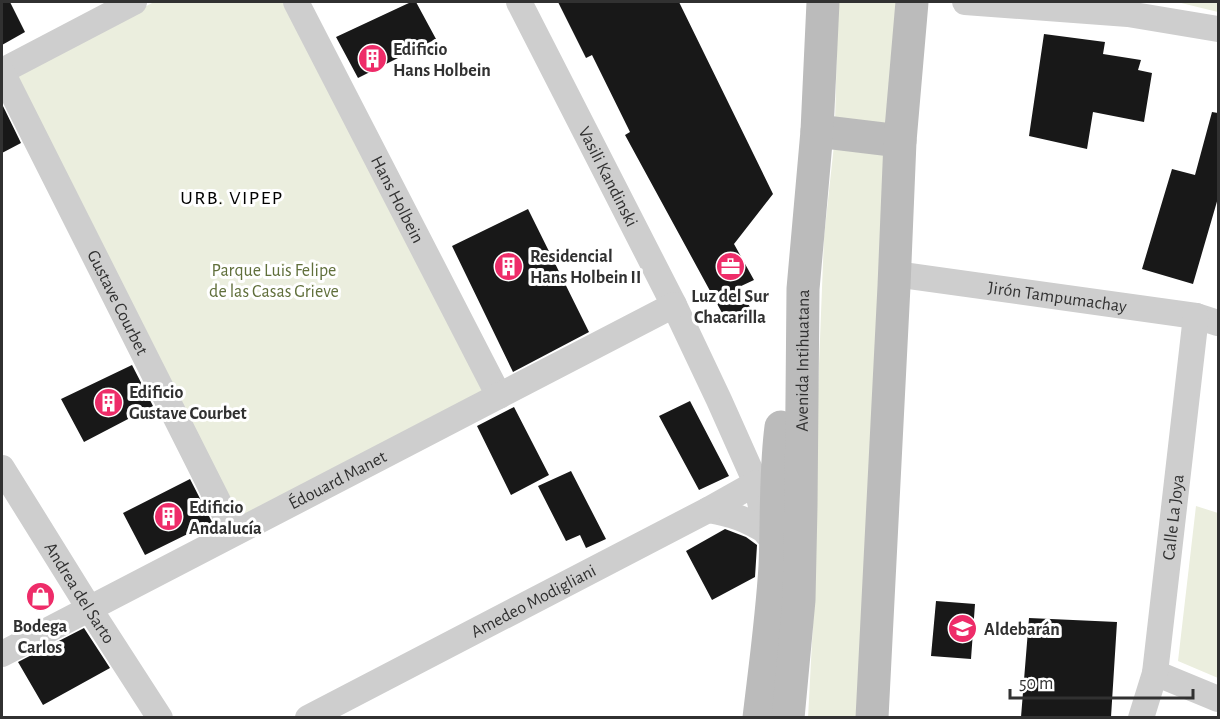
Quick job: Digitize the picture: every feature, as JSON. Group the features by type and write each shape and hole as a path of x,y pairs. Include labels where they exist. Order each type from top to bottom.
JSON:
{"main road":[{"name":"Avenida Intihuatana","path":"788,717 799,600 802,289 817,131 823,2"},
{"path":"872,717 900,141 912,2"},
{"path":"817,131 900,141"},
{"path":"759,717 775,567 780,430 802,289"}],"street":[{"path":"2,71 134,2"},
{"name":"Hans Holbein","path":"297,2 499,396"},
{"name":"Vasili Kandinski","path":"519,2 674,305 731,427 756,483 775,567"},
{"path":"965,2 1128,14 1218,29"},
{"name":"Gustave Courbet","path":"2,71 234,533"},
{"name":"Jirón Tampumachay","path":"895,274 1207,320"},
{"name":"Édouard Manet","path":"2,654 674,305"},
{"name":"Calle La Joya","path":"1142,717 1155,673 1207,320"},
{"path":"731,427 751,442 767,440 780,430"},
{"path":"756,483 780,430"},
{"name":"Andrea del Sarto","path":"2,468 160,717"},
{"name":"Amedeo Modigliani","path":"308,717 756,483"},
{"path":"708,510 729,513 767,532"},
{"path":"1155,673 1218,699"}],"green space":[{"name":"Parque Luis Felipe de las Casas Grieve","path":"154,2 288,2 486,391 238,521 14,75"},
{"path":"838,2 903,2 889,127 835,123"},
{"path":"1177,2 1218,2 1218,12"},
{"path":"834,145 888,147 858,717 808,718 814,604 817,416 824,237"},
{"path":"1196,506 1218,513 1218,678 1178,661"}],"building":[{"path":"2,2 10,2 25,32 2,45"},
{"name":"Edificio Hans Holbein","path":"411,2 416,2 436,39 358,78 336,37"},
{"path":"558,2 679,2 773,194 734,244 754,280 739,287 751,309 727,322 625,135 630,132 592,55 586,58"},
{"path":"1044,34 1105,42 1103,54 1141,60 1138,70 1152,73 1144,122 1093,112 1087,149 1029,136"},
{"path":"2,104 21,143 2,153"},
{"path":"1212,112 1218,113 1218,198 1193,284 1142,269 1172,169 1195,175"},
{"name":"Residencial Hans Holbein II","path":"528,209 589,332 513,372 452,246"},
{"name":"Edificio Gustave Courbet","path":"132,365 153,406 84,442 61,399"},
{"path":"690,401 729,476 699,490 659,416"},
{"path":"514,407 549,475 511,495 477,426"},
{"path":"571,471 606,539 586,548 580,535 566,541 538,486"},
{"name":"Edificio Andalucía","path":"190,479 212,522 145,555 123,513"},
{"path":"725,529 746,537 757,545 755,577 712,600 686,551"},
{"path":"936,601 975,604 971,659 931,656"},
{"path":"1029,618 1117,622 1111,717 1021,717"},
{"path":"84,628 110,668 43,705 18,662"}],"place":[{"name":"Edificio Hans Holbein","path":"372,59"},
{"name":"Residencial Hans Holbein II","path":"509,266"},
{"name":"Luz del Sur Chacarilla","path":"730,267"},
{"name":"Edificio Gustave Courbet","path":"108,402"},
{"name":"Edificio Andalucía","path":"168,517"},
{"name":"Bodega Carlos","path":"40,597"},
{"name":"Aldebarán","path":"963,629"}],"district":[{"name":"URB. VIPEP","path":"232,197"}]}
